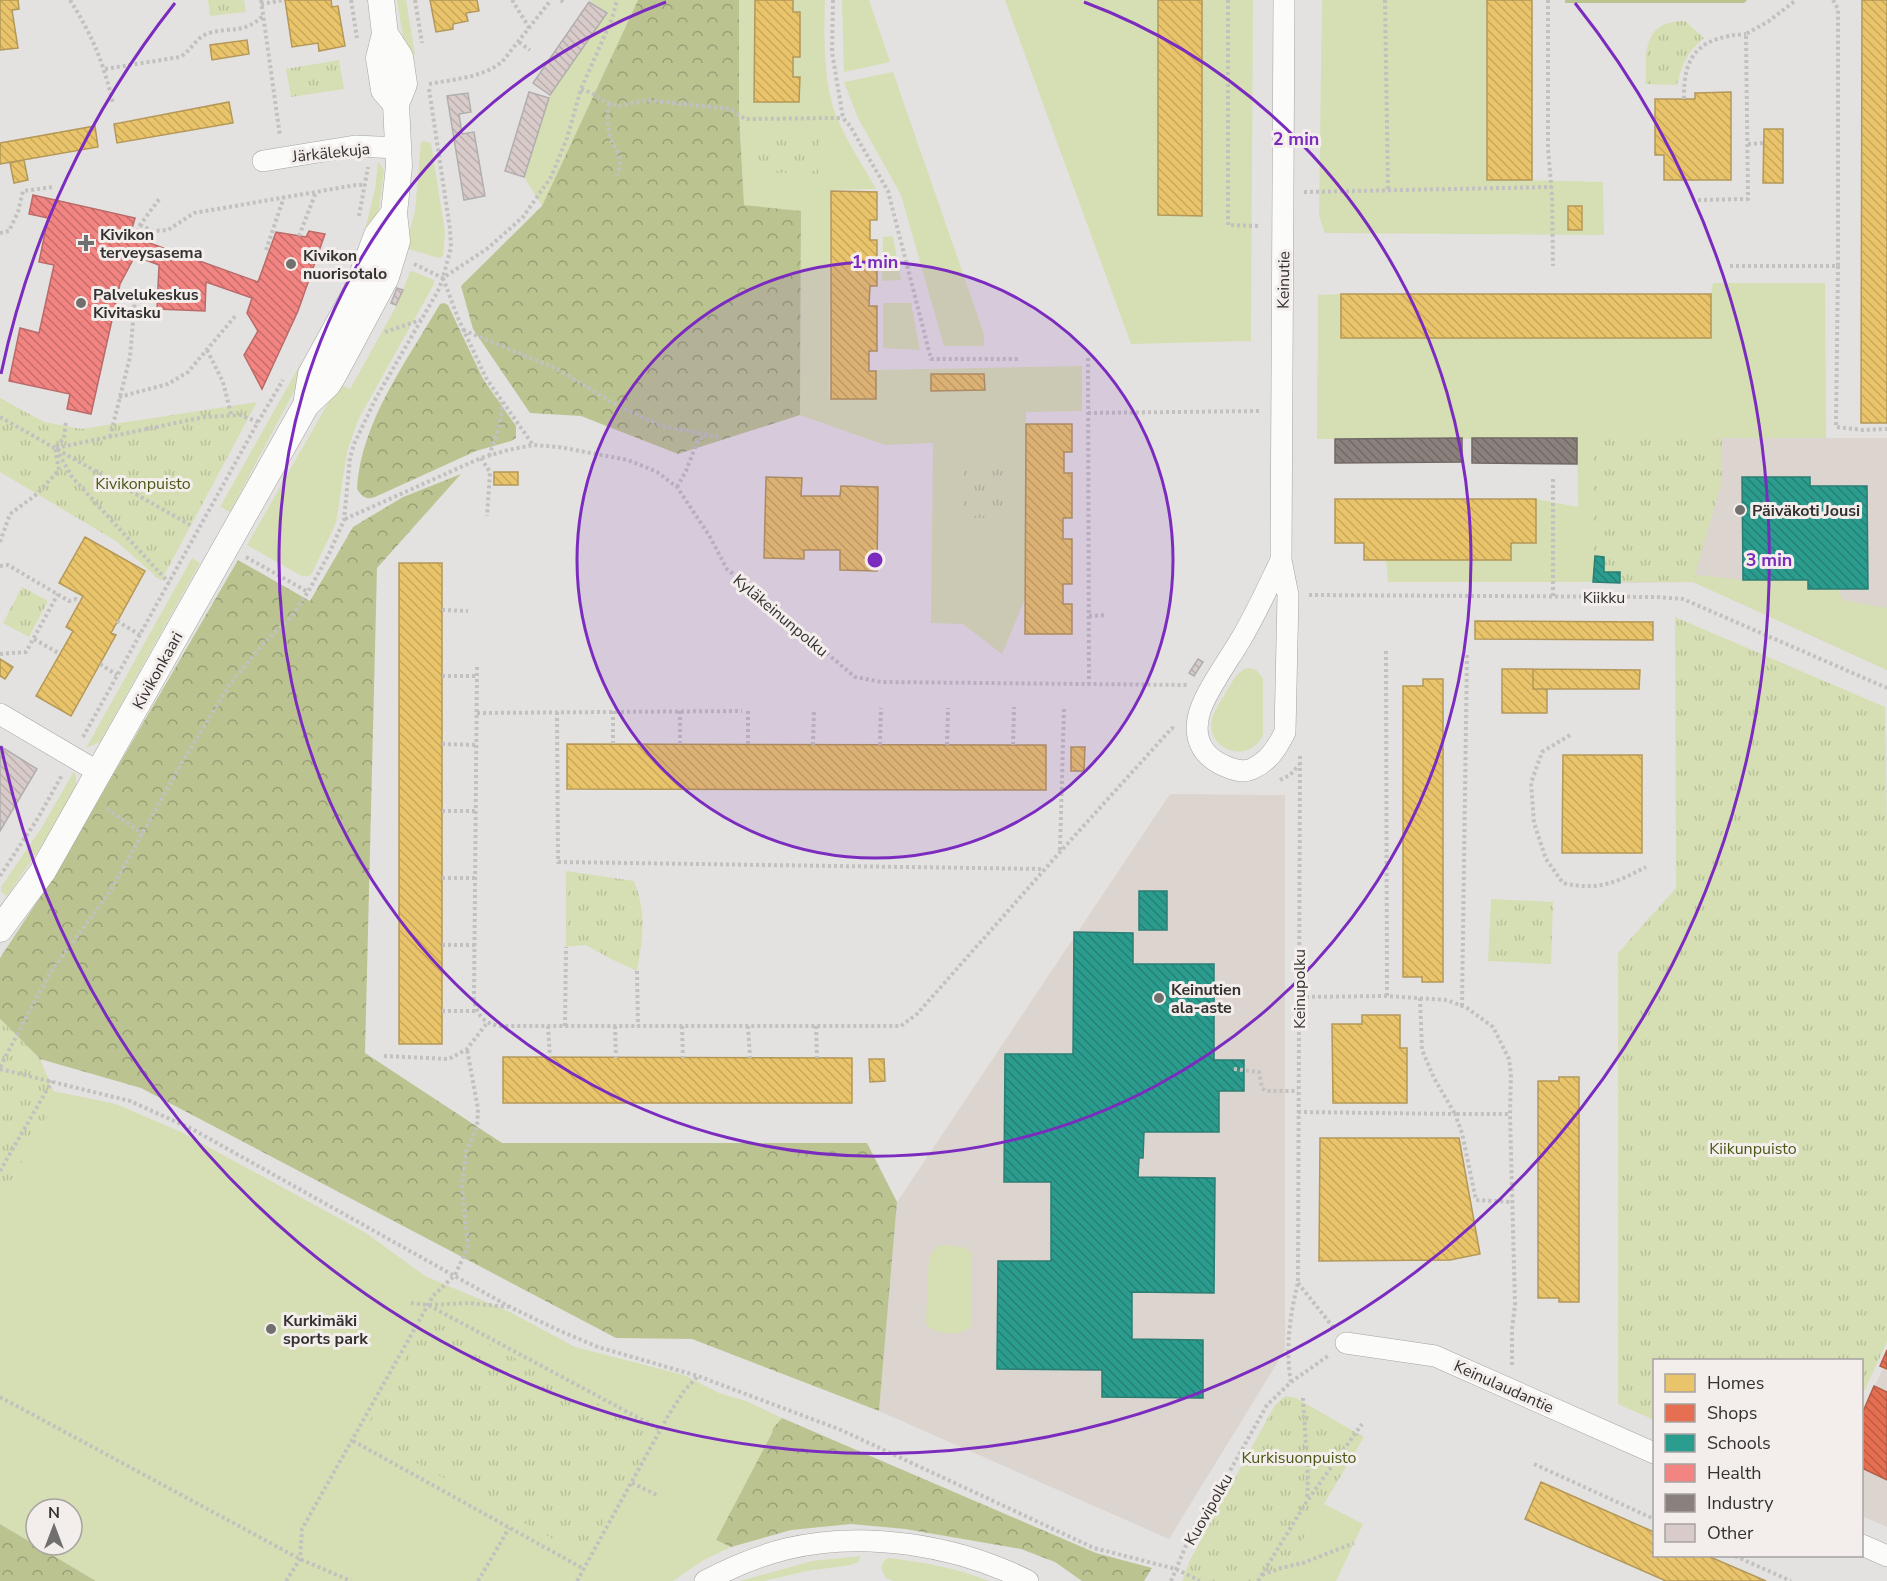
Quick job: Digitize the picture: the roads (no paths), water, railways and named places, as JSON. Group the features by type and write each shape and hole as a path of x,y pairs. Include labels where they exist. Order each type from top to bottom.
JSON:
{"street":[{"name":"Kivikonkaari","path":"0,929 43,871 306,405 328,384 386,277 397,241 394,213 399,148 396,104 404,84 400,57 386,33 381,0"},
{"name":"Keinutie","path":"1281,560 1244,635 1200,710 1196,731 1201,749 1214,762 1235,770 1250,770 1264,762 1275,752 1285,732 1288,595 1281,560 1284,0"},
{"name":"Järkälekuja","path":"273,159 355,146 399,148"},
{"path":"0,714 100,773"},
{"name":"Keinulaudantie","path":"1346,1343 1436,1356 1653,1453"},
{"path":"705,1581 757,1558 786,1549 862,1541 896,1542 933,1548 983,1563 1028,1581"},
{"path":"1863,1545 1887,1556"}],"place":[{"name":"Kivikon terveysasema","path":"86,243"},
{"name":"Kivikon nuorisotalo","path":"291,264"},
{"name":"Palvelukeskus Kivitasku","path":"81,303"},
{"name":"Päiväkoti Jousi","path":"1740,510"},
{"name":"Keinutien ala-aste","path":"1159,998"},
{"name":"Kurkimäki sports park","path":"271,1329"}],"park label":[{"name":"Kivikonpuisto","path":"143,483"},
{"name":"Kiikunpuisto","path":"1753,1148"},
{"name":"Kurkisuonpuisto","path":"1299,1457"}]}
